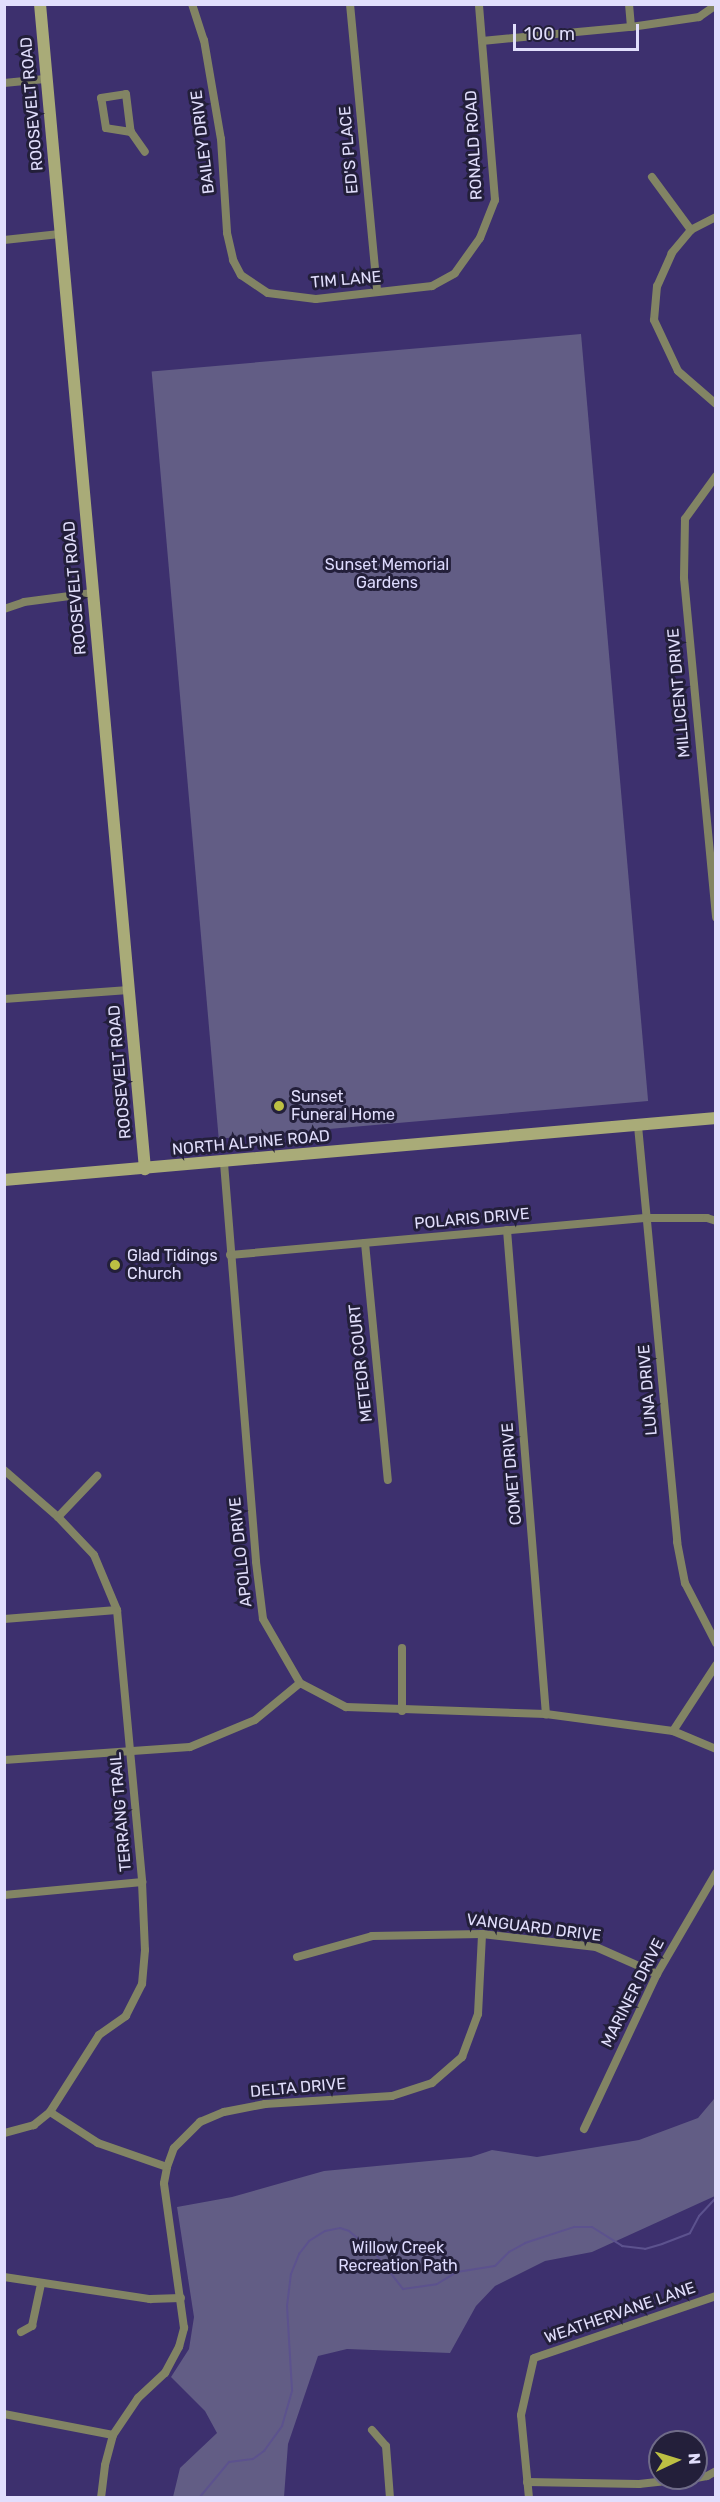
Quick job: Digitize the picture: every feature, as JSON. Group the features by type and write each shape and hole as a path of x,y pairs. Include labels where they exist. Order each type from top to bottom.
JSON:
{"street":[{"name":"ROOSEVELT ROAD","path":"40,4 145,1169"},
{"name":"BAILEY DRIVE","path":"192,4 204,40 221,139 228,233 233,260 242,275"},
{"name":"ED'S PLACE","path":"350,4 377,292"},
{"name":"RONALD ROAD","path":"455,273 480,238 495,200 478,4"},
{"path":"629,4 632,27"},
{"path":"482,41 632,27 699,17 716,5"},
{"path":"4,83 45,79"},
{"path":"131,132 106,128 101,98 126,94 131,132 145,152"},
{"path":"652,177 692,230"},
{"path":"716,217 692,230 672,253 657,286 654,320 678,371 716,404"},
{"path":"4,240 60,234"},
{"name":"TIM LANE","path":"242,275 268,293 316,299 432,286 455,273"},
{"name":"MILLICENT DRIVE","path":"716,476 686,519 684,578 716,917"},
{"path":"4,609 24,602 92,592"},
{"path":"4,999 129,990"},
{"name":"NORTH ALPINE ROAD","path":"4,1180 716,1118"},
{"name":"LUNA DRIVE","path":"638,1126 676,1542 685,1583 716,1643"},
{"name":"APOLLO DRIVE","path":"224,1162 256,1562 263,1619 300,1683"},
{"name":"POLARIS DRIVE","path":"230,1255 647,1218 707,1218 716,1221"},
{"name":"COMET DRIVE","path":"507,1230 546,1714"},
{"name":"METEOR COURT","path":"365,1243 388,1480"},
{"name":"TERRANG TRAIL","path":"4,1470 58,1517 94,1555 117,1610 142,1882 145,1950 142,1984 126,2016 99,2035 50,2112 34,2125 4,2133"},
{"path":"58,1517 97,1476"},
{"path":"4,1619 117,1610"},
{"path":"402,1648 402,1711"},
{"path":"673,1731 716,1665"},
{"path":"4,1760 190,1747 255,1720 300,1683 346,1707 402,1711 546,1714 673,1731 716,1749"},
{"name":"MARINER DRIVE","path":"584,2129 657,1974 716,1873"},
{"path":"4,1895 142,1882"},
{"name":"VANGUARD DRIVE","path":"297,1957 372,1936 482,1934 596,1947 657,1974"},
{"name":"DELTA DRIVE","path":"102,2498 105,2465 113,2435 138,2398 165,2373 179,2347 184,2328 165,2183 167,2167 174,2148 200,2122 225,2112 265,2104 392,2096 432,2083 462,2057 477,2014 482,1934"},
{"path":"50,2112 98,2144 167,2167"},
{"path":"4,2277 150,2299 181,2298"},
{"path":"21,2332 32,2326 41,2284"},
{"name":"WEATHERVANE LANE","path":"527,2482 521,2415 534,2358 716,2296"},
{"path":"4,2414 113,2435"},
{"path":"372,2430 386,2446 390,2498"},
{"path":"529,2498 527,2482 648,2483"}],"green space":[{"name":"Sunset Memorial Gardens","path":"581,334 648,1101 219,1139 152,372"},
{"name":"Willow Creek Recreation Path","path":"715,2093 715,2196 592,2252 545,2261 495,2286 476,2306 450,2353 347,2349 318,2356 288,2444 284,2497 173,2497 180,2468 217,2433 205,2411 171,2377 189,2349 194,2317 177,2207 232,2197 324,2171 471,2157 492,2150 537,2157 639,2140 698,2118 714,2099"}],"waterway":[{"path":"199,2498 229,2462 253,2459 264,2451 282,2426 292,2390 287,2306 291,2274 299,2254 309,2241 325,2231 340,2228 349,2231 375,2253 403,2289 437,2284 457,2272 495,2266 509,2252 525,2243 574,2227 592,2227 622,2246 645,2249 690,2233 699,2216 716,2198"}],"place":[{"name":"Sunset Funeral Home","path":"279,1106"},
{"name":"Glad Tidings Church","path":"115,1265"}]}
